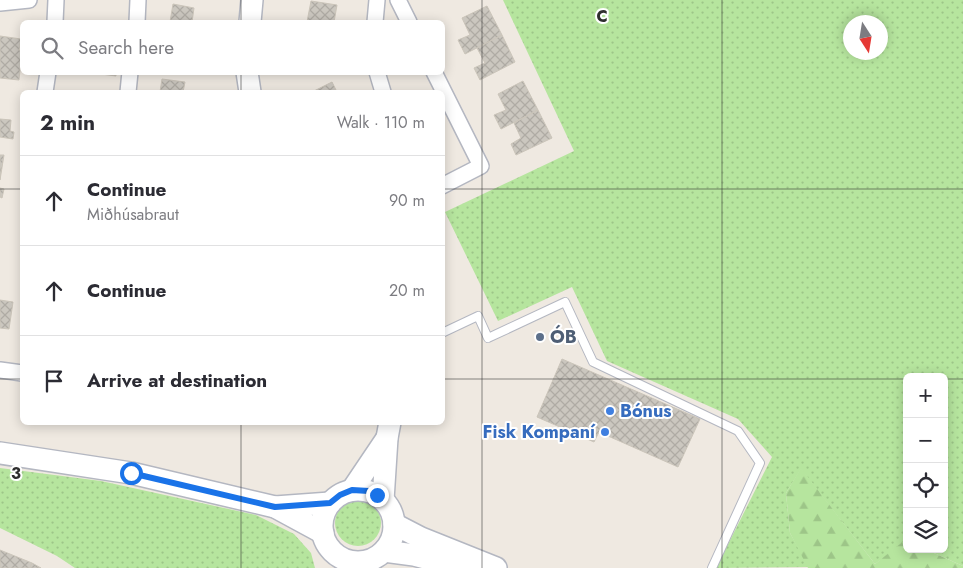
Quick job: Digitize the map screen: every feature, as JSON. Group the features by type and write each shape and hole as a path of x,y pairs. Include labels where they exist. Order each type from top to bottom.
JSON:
{"street":[{"path":"0,3 29,0"},
{"path":"55,20 56,0"},
{"path":"137,20 138,0"},
{"path":"250,20 252,0"},
{"path":"375,20 377,0"},
{"path":"398,0 408,20"},
{"path":"45,90 48,75"},
{"path":"128,90 130,75"},
{"path":"247,75 250,90"},
{"path":"379,75 382,90"},
{"path":"436,75 443,90"},
{"path":"445,94 482,166 445,184"},
{"path":"0,370 20,373"},
{"path":"352,490 389,430"},
{"path":"383,500 389,430"},
{"path":"0,453 131,473 275,507 330,503"},
{"path":"331,568 323,518 330,503 340,495 352,490 369,491 383,500 390,509 394,524 392,538 372,560"},
{"path":"275,507 326,540 337,555 347,560 372,560 414,554 461,568"},
{"path":"394,524 420,538 496,568"}],"lane":[{"path":"445,332 478,316 488,338 564,302 593,362 738,430 760,463 712,568"}],"green space":[{"path":"503,0 963,0 963,566 934,553 948,553 948,373 903,373 903,544 875,564 801,469 786,493 790,533 809,567 716,568 772,457 738,419 607,361 572,287 498,321 445,212 574,151"},
{"path":"0,468 101,481 256,515 294,534 311,553 315,568 75,568 57,556 0,528"},
{"path":"801,468 875,564 903,542 903,553 934,553 963,566 963,568 808,568 790,533 786,493"},
{"path":"358,500 371,504 377,510 381,523 377,536 371,542 358,546 345,542 339,536 335,523 339,510 345,504"}],"building":[{"path":"311,1 337,5 334,20 307,20"},
{"path":"173,4 194,8 192,20 170,20"},
{"path":"487,6 502,35 465,54 458,40 470,35 462,18"},
{"path":"502,35 515,62 480,80 474,68 485,63 477,48"},
{"path":"0,36 20,39 19,80 0,78"},
{"path":"162,79 185,82 183,90 160,90"},
{"path":"523,81 538,110 501,129 494,115 506,110 498,94"},
{"path":"332,82 336,90 316,90"},
{"path":"538,110 552,138 516,155 511,144 521,138 514,123"},
{"path":"0,119 11,120 10,131 14,132 13,139 0,137"},
{"path":"0,155 4,155 0,180"},
{"path":"0,188 4,189 2,198 0,197"},
{"path":"0,300 13,302 9,329 0,328"},
{"path":"562,359 700,419 678,467 599,432 594,442 537,417"},
{"path":"0,550 32,563 30,568 0,568"},
{"path":"32,563 41,568 30,568"}],"place":[{"name":"ÓB","path":"540,337"},
{"name":"Bónus","path":"610,411"},
{"name":"Fisk Kompaní","path":"605,432"}],"route":[{"path":"131,473 275,507 330,503 340,495 352,490 369,491 377,495"}]}
